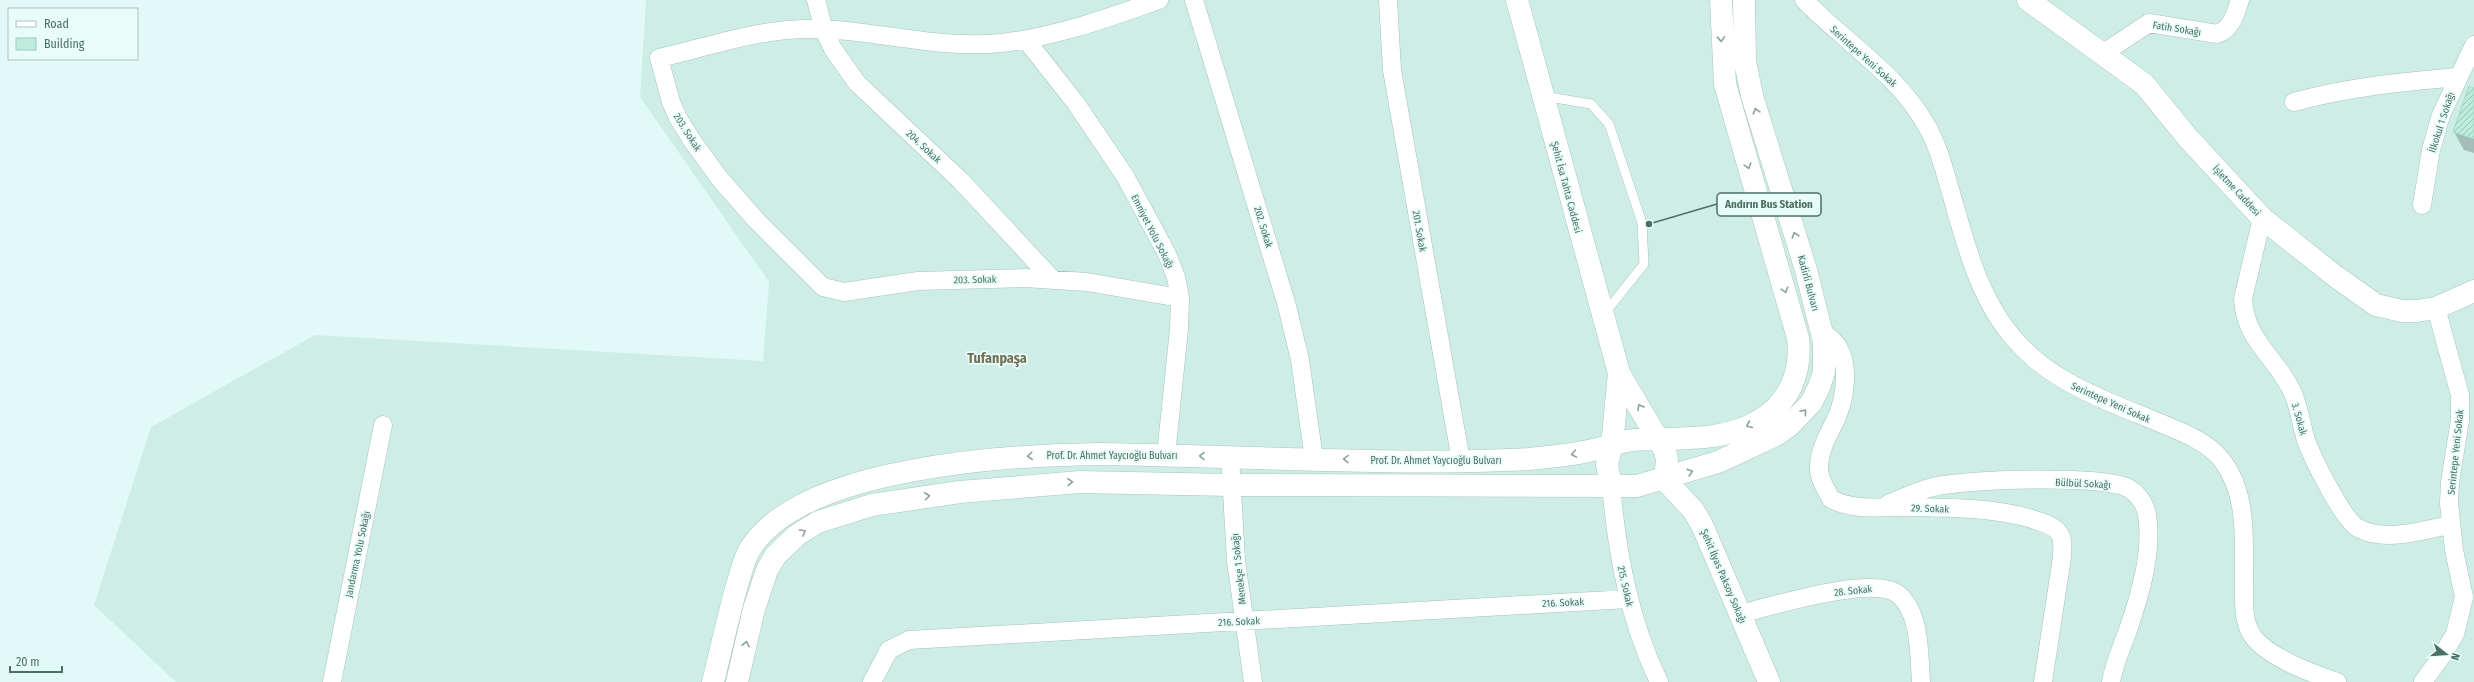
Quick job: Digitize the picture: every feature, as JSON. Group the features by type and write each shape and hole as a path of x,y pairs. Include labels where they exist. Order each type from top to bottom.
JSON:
{"main road":[{"name":"Şehit İsa Tahta Caddesi","path":"1517,0 1542,96 1619,373 1660,441"},
{"path":"738,682 761,587 776,555 797,535 834,515 892,501 1032,484 1087,482 1231,485 1611,485 1607,464 1612,445 1634,440 1660,441 1708,437 1758,422 1780,404 1792,385 1799,366 1798,338 1791,309 1725,84 1721,0"},
{"name":"Kadirli Bulvarı","path":"1611,485 1637,486 1665,480 1718,462 1758,444 1780,432 1800,416 1811,403 1824,372 1825,356 1821,330 1806,270 1751,91 1745,61 1744,0"},
{"name":"İşletme Caddesi","path":"2028,0 2144,84 2188,138 2262,218 2335,276 2376,305 2402,311 2436,308 2474,291"},
{"name":"Şehit İsa Tahta Caddesi","path":"1612,445 1619,373"},
{"path":"1660,441 1667,460 1665,480"},
{"name":"Prof. Dr. Ahmet Yaycıoğlu Bulvarı","path":"713,682 734,597 750,550 771,524 803,503 827,492 889,476 978,462 1050,455 1166,455 1461,461 1546,458 1570,455 1612,445"},
{"name":"Şehit İlyas Paksoy Sokağı","path":"1665,480 1693,510 1702,525 1769,682"}],"street":[{"name":"204. Sokak","path":"816,0 824,30 833,50 857,83 967,187 1053,280"},
{"name":"203. Sokak","path":"1159,0 1062,32 1026,40 971,44 806,29 754,36 660,58 671,102 678,118 720,178 756,220 809,276 823,287 833,291 844,292 918,281 1025,278 1087,282 1180,298"},
{"name":"202. Sokak","path":"1194,0 1287,306 1300,360 1314,459"},
{"name":"201. Sokak","path":"1388,0 1392,70 1461,461"},
{"name":"Serintepe Yeni Sokak","path":"1804,0 1886,74 1914,106 1926,123 1945,171 1978,278 1991,306 2014,339 2029,356 2070,383 2194,438 2220,458 2238,491 2244,521 2244,610 2247,627 2254,638 2266,649 2290,662 2337,682"},
{"name":"Fatih Sokağı","path":"2102,54 2149,23 2217,34 2226,32 2231,24 2240,0"},
{"name":"Emniyet Yolu Sokağı","path":"1026,40 1075,102 1125,176 1167,254 1176,276 1180,298 1177,358 1166,455"},
{"name":"İlkokul 1 Sokağı","path":"2422,205 2435,135 2457,77 2474,44"},
{"path":"2294,102 2331,92 2365,86 2457,77"},
{"name":"3. Sokak","path":"2262,218 2243,299 2248,328 2292,391 2314,458 2347,517 2357,528 2387,536 2450,525"},
{"name":"Serintepe Yeni Sokak","path":"2423,682 2455,634 2461,616 2464,597 2450,525 2450,482 2460,420 2467,394 2436,308"},
{"name":"29. Sokak","path":"1821,330 1838,346 1844,358 1845,374 1842,401 1837,417 1822,446 1819,472 1824,486 1832,499 1842,504 1882,507 1935,507 2002,512 2039,521 2053,527 2059,533 2062,541 2062,557 2043,682"},
{"name":"Jandarma Yolu Sokağı","path":"332,682 383,426"},
{"name":"Menekşe 1 Sokağı","path":"1230,456 1231,485 1243,620 1253,682"},
{"name":"Bülbül Sokağı","path":"1882,507 1933,487 1968,483 2090,481 2114,484 2134,491 2142,500 2147,513 2147,551 2135,607 2111,682"},
{"name":"215. Sokak","path":"1611,485 1618,549 1628,599 1645,650 1659,682"},
{"name":"28. Sokak","path":"1740,614 1847,590 1870,587 1892,590 1900,596 1907,606 1913,620 1921,682"},
{"name":"216. Sokak","path":"872,682 889,650 909,640 1628,599"}],"lane":[{"path":"1542,96 1591,104 1609,124 1642,223 1644,264 1603,316"}],"shaded area":[{"path":"646,0 2474,0 2474,682 176,682 94,605 151,427 315,335 763,361 769,282 640,97"}],"building":[{"path":"2469,86 2474,88 2474,139 2453,132"}],"place":[{"name":"Andırın Bus Station","path":"1649,224"}],"district":[{"name":"Tufanpaşa","path":"997,358"}]}
